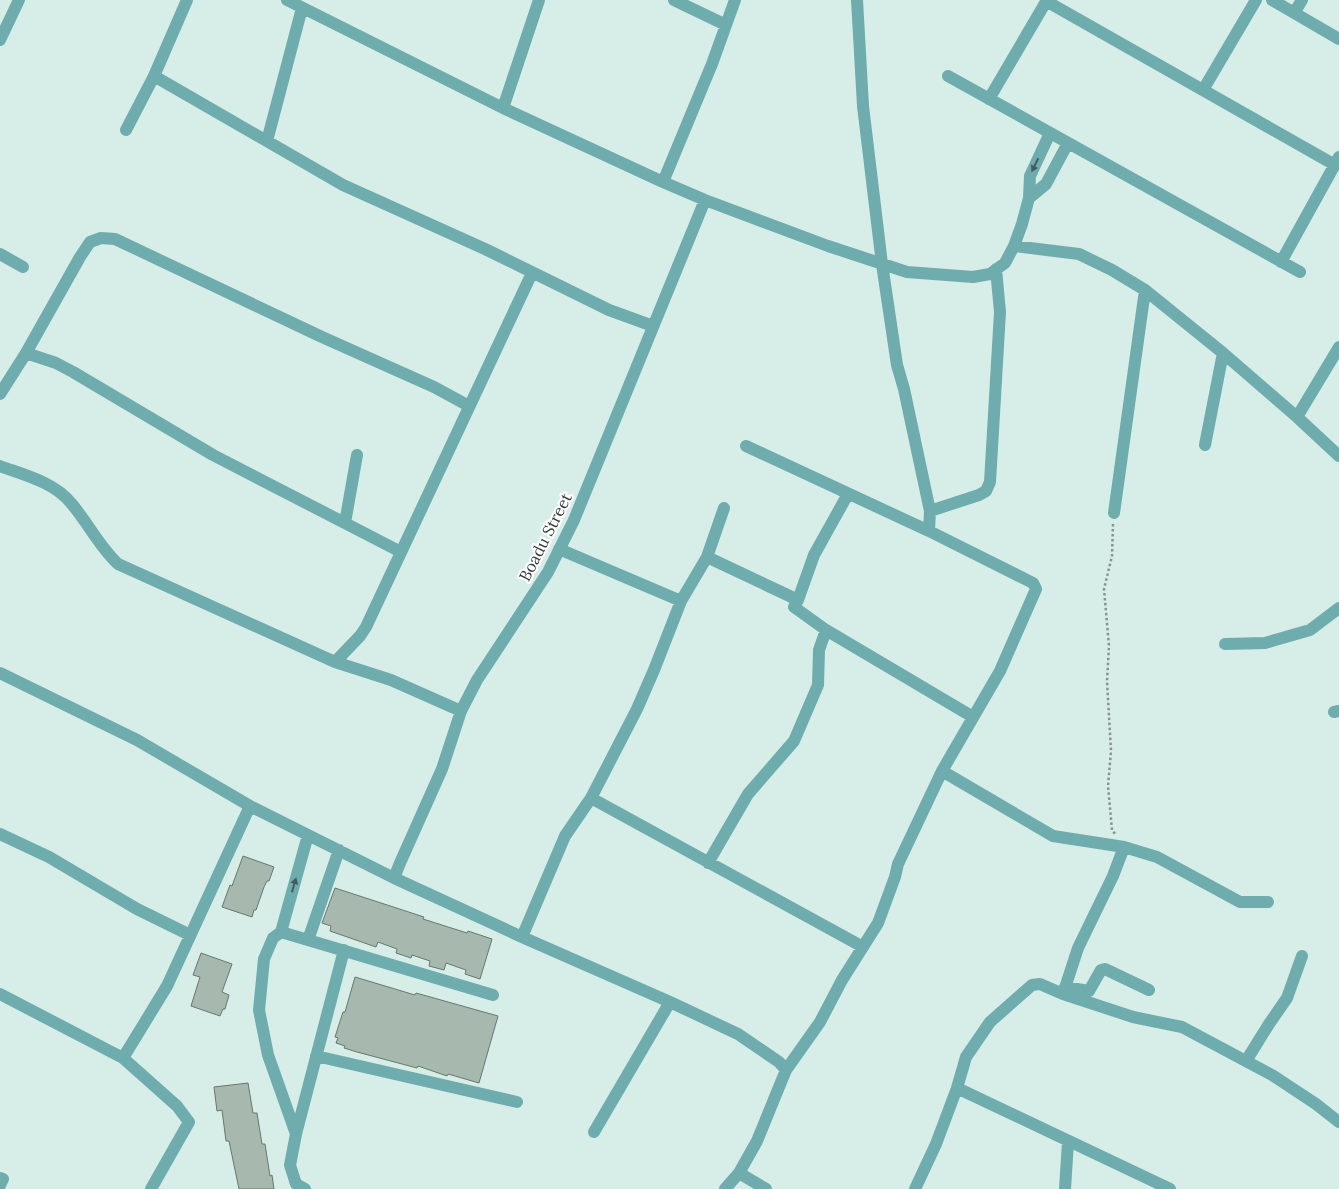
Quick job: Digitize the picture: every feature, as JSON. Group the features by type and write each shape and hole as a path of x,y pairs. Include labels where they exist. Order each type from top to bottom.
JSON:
{"street":[{"path":"1,33 19,0"},
{"path":"126,130 154,76 187,0"},
{"path":"287,0 503,108 662,182 828,246 907,272 973,277 990,274 1005,263 1014,246 1029,198 1030,176 1050,133"},
{"path":"503,108 539,0"},
{"path":"674,0 726,25"},
{"path":"662,182 712,64 735,0"},
{"path":"858,0 863,106 882,264 897,365 904,389 930,511 929,531"},
{"path":"1203,90 1256,0"},
{"path":"1272,0 1339,39"},
{"path":"1294,13 1302,0"},
{"path":"989,99 1046,1 1203,90 1337,160 1281,262"},
{"path":"267,141 302,8"},
{"path":"154,76 343,185 401,210 609,310 653,326"},
{"path":"948,76 1300,272"},
{"path":"1029,198 1046,184 1068,143"},
{"name":"Boadu Street","path":"394,878 442,770 461,711 478,680 548,572 574,520 705,200"},
{"path":"0,394 26,353 80,257 90,242 101,238 115,239 322,337 434,387 469,406"},
{"path":"1014,246 1079,254 1112,270 1145,290 1223,353 1339,456"},
{"path":"0,254 23,267"},
{"path":"930,511 979,496 986,491 990,482 1000,312 996,269"},
{"path":"335,662 360,636 532,273"},
{"path":"1114,513 1145,290"},
{"path":"1297,417 1339,347"},
{"path":"26,353 56,363 73,372 213,455 401,552"},
{"path":"1205,445 1223,353"},
{"path":"725,1189 739,1173 757,1140 786,1070 820,1022 842,980 878,923 898,864 942,771 1000,671 1036,590 1032,583 929,531 746,446"},
{"path":"345,523 357,455"},
{"path":"0,466 56,489 71,502 106,553 118,564 335,662 390,680 461,711"},
{"path":"848,494 814,555 794,607 826,630 973,717"},
{"path":"522,937 565,836 591,798 637,708 681,601 707,558 724,508"},
{"path":"560,549 681,601"},
{"path":"707,558 798,600"},
{"path":"1225,644 1265,643 1310,630 1339,608"},
{"path":"708,863 748,794 794,741 818,685 819,650 826,630"},
{"path":"0,673 137,740 250,806 394,878 738,1034 779,1062 786,1070"},
{"path":"942,771 1053,836 1124,848 1157,857 1240,902 1268,902"},
{"path":"591,798 863,947"},
{"path":"123,1058 168,986 250,806"},
{"path":"0,834 49,857 137,909 190,935"},
{"path":"296,1134 268,1055 259,1010 264,960 273,938 281,932 308,835"},
{"path":"1064,991 1078,948 1113,876 1124,848"},
{"path":"308,940 339,850"},
{"path":"281,932 493,995"},
{"path":"305,1189 296,1184 290,1165 296,1134 344,950"},
{"path":"1246,1061 1287,998 1302,956"},
{"path":"1064,991 1089,991 1101,970 1104,969 1149,990"},
{"path":"915,1189 936,1144 957,1088 966,1057 990,1022 1032,985 1040,984 1064,991 1133,1017 1182,1027 1246,1061 1309,1100 1339,1122"},
{"path":"0,994 123,1058 177,1106 189,1122 151,1189"},
{"path":"594,1132 670,1002"},
{"path":"316,1056 517,1102"},
{"path":"957,1088 1170,1189"},
{"path":"1065,1189 1068,1142"},
{"path":"739,1173 766,1189"},
{"path":"0,1178 3,1179 0,1185"}],"path":[{"path":"1114,513 1112,556 1104,589 1109,646 1107,681 1111,751 1108,786 1112,830 1124,848"}],"building":[{"path":"243,856 274,867 252,917 222,907"},
{"path":"335,888 424,917 423,919 492,939 480,979 465,974 466,970 446,963 444,970 429,966 430,961 412,955 411,958 396,953 397,949 378,942 376,947 330,931 331,926 322,923"},
{"path":"201,953 232,964 222,992 229,995 225,1009 223,1009 220,1016 191,1006 200,977 193,975"},
{"path":"355,977 415,995 416,993 498,1016 479,1083 357,1052 336,1043 338,1038 335,1037 343,1012 345,1012"},
{"path":"248,1083 253,1113 257,1113 262,1144 265,1144 274,1189 239,1189 229,1141 226,1141 222,1110 217,1111 214,1087"}]}
